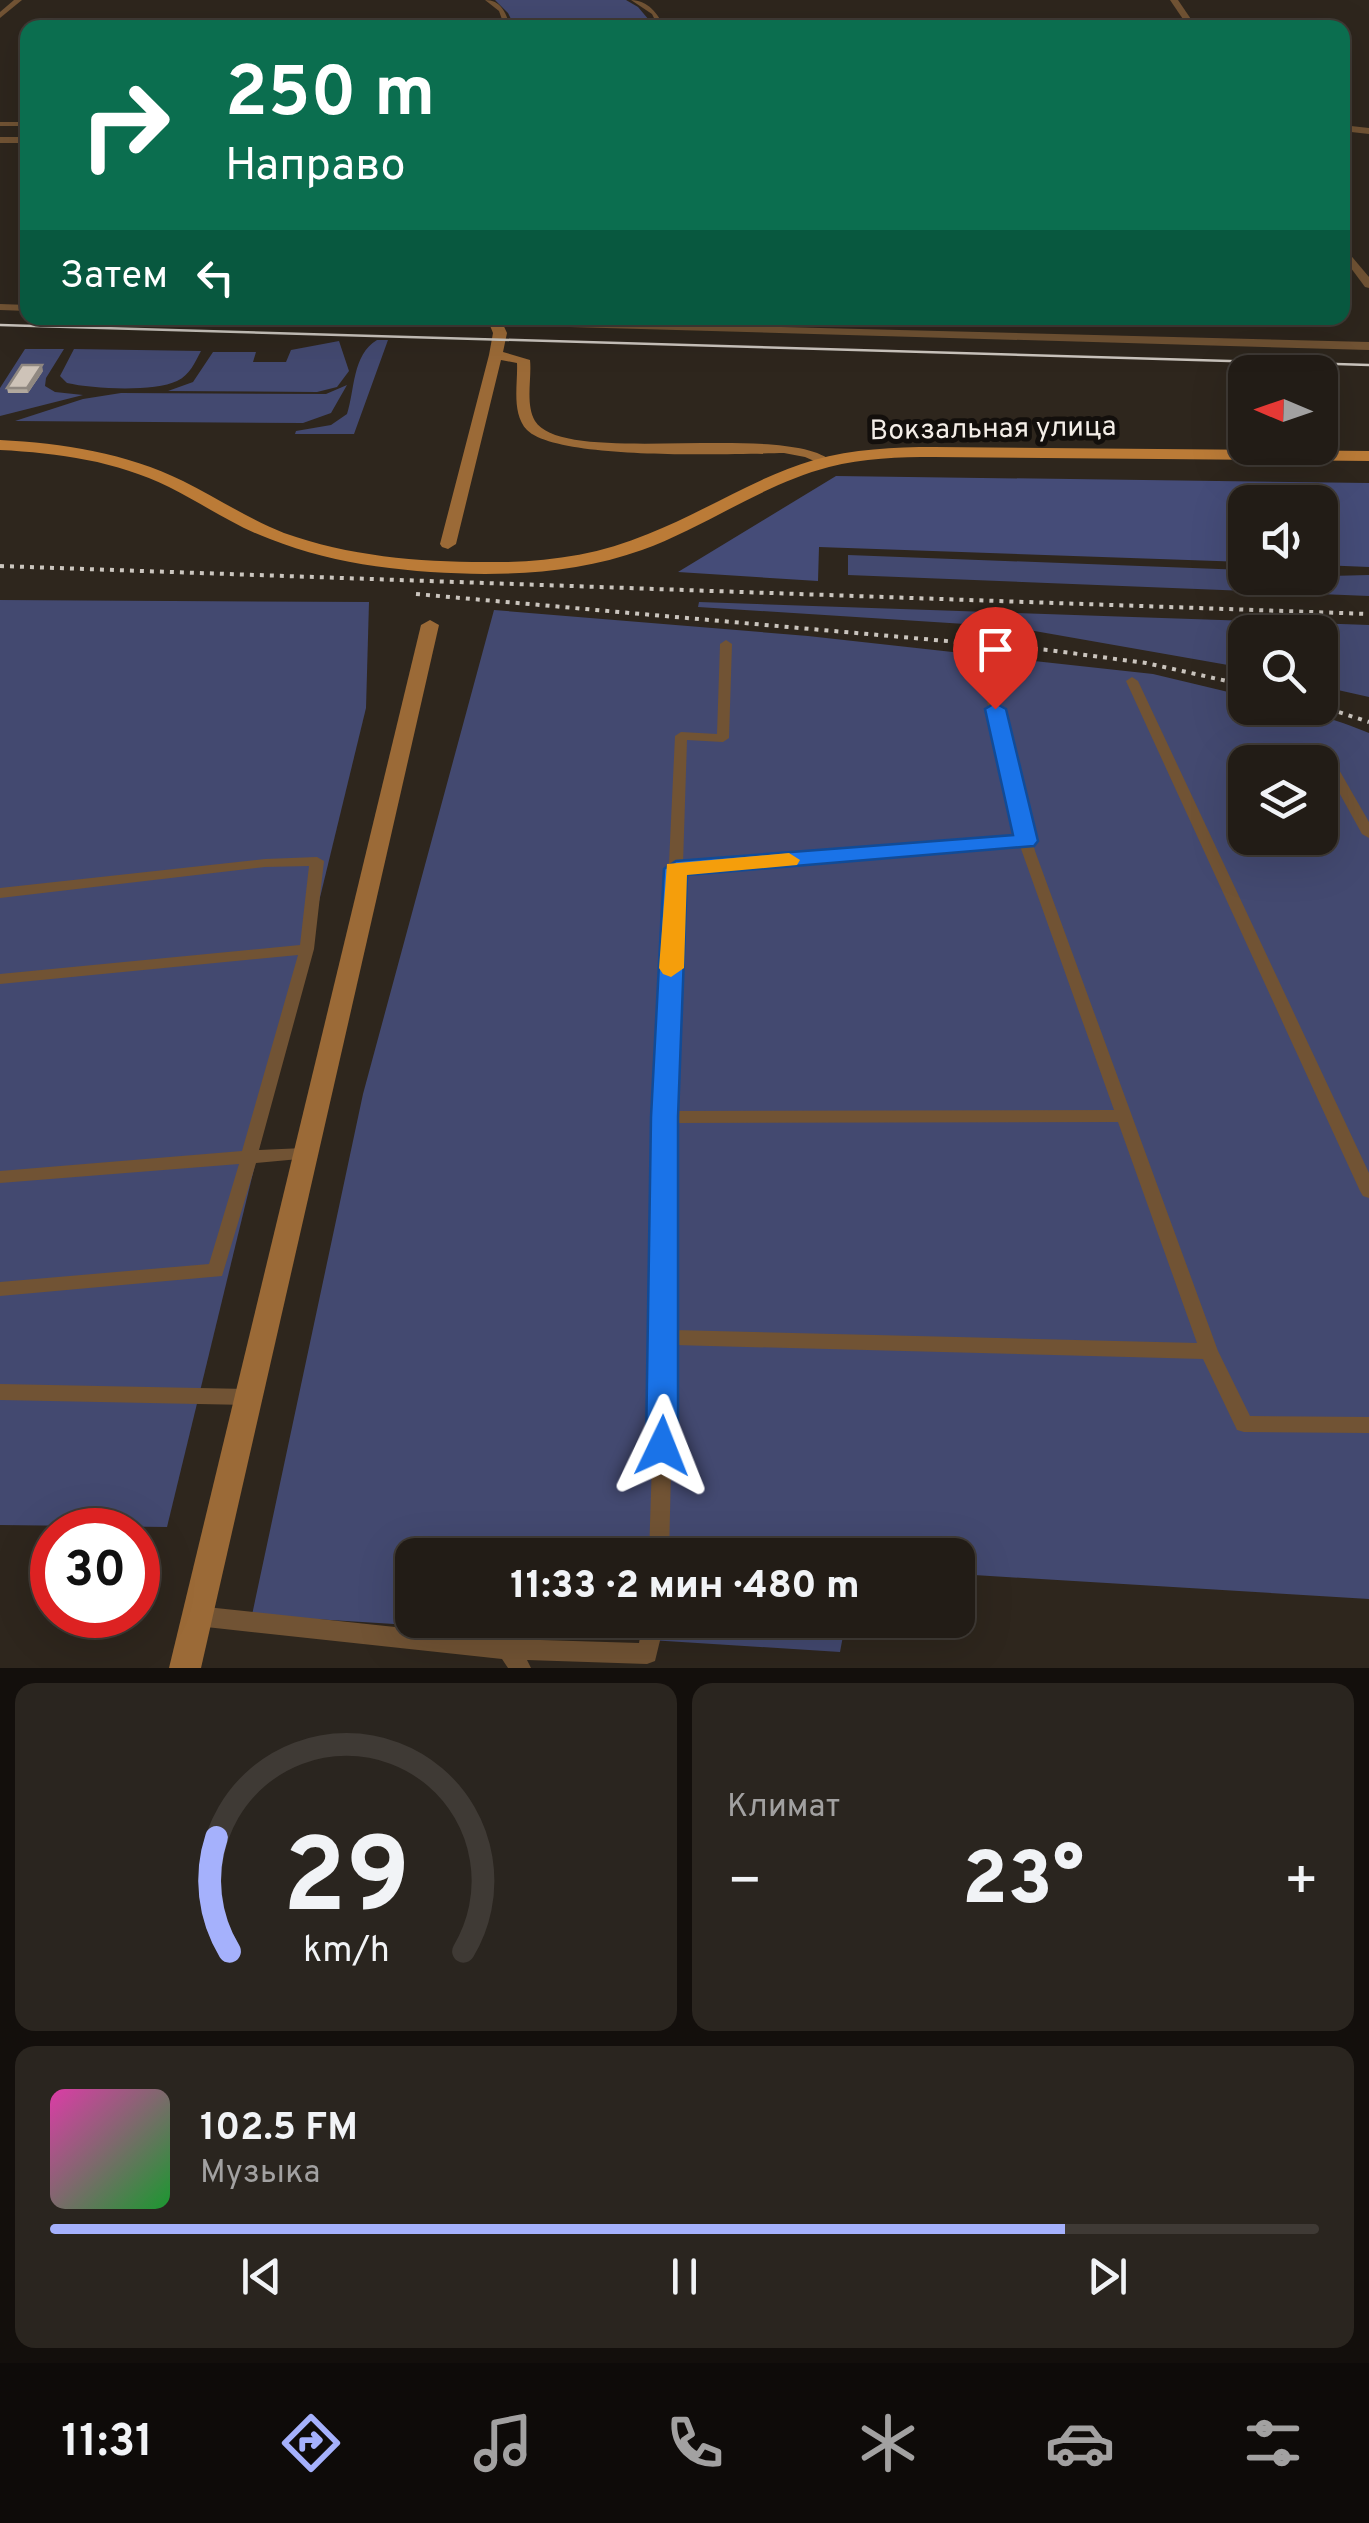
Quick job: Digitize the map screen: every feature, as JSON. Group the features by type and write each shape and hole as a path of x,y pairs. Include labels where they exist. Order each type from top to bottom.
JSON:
{"main road":[{"path":"448,544 496,355 500,333 496,325"},
{"path":"496,355 524,360 526,416 536,431 552,438 621,446 784,449 809,453 826,462"},
{"name":"Вокзальная улица","path":"0,445 69,451 126,464 176,484 260,529 318,549 394,564 452,568 543,566 609,554 656,538 774,482 826,462 866,455 934,452 1369,456"},
{"path":"185,1668 430,625"}],"street":[{"path":"0,16 18,0"},
{"path":"488,0 502,10 505,20"},
{"path":"634,0 658,20"},
{"path":"1350,259 1369,285"},
{"path":"634,325 1369,346"},
{"path":"659,1538 665,1117 681,736 723,738 726,644"},
{"path":"988,676 1026,841 1208,1350 1244,1424 1369,1425"},
{"path":"1132,681 1369,1191"},
{"path":"1338,779 1369,834"},
{"path":"676,869 1026,841"},
{"path":"0,893 265,862 317,861 307,948 216,1271 0,1289"},
{"path":"0,979 307,948"},
{"path":"665,1117 1124,1116"},
{"path":"0,1177 304,1154"},
{"path":"665,1336 1208,1350"},
{"path":"0,1392 248,1397"},
{"path":"197,1616 514,1659 647,1654 650,1638"}],"shaded area":[{"path":"495,0 626,0 649,20 512,20"},
{"path":"377,340 388,340 354,434 295,434 331,425 347,414 359,364"},
{"path":"339,341 349,371 337,387 317,392 168,391 193,382 213,352 256,352 253,362 286,362 291,350"},
{"path":"25,349 64,349 45,386 55,392 83,395 0,416 0,388"},
{"path":"74,349 201,351 189,372 177,381 123,388 67,383 60,376"},
{"path":"347,385 331,413 303,423 15,421 83,399 121,393 326,394"},
{"path":"836,476 1369,483 1369,567 1338,566 1338,485 1228,485 1228,561 819,547 818,581 678,572"},
{"path":"848,555 1228,569 1228,590 848,575"},
{"path":"1369,575 1369,596 1338,595 1338,576"},
{"path":"0,600 369,602 366,708 167,1527 160,1527 160,1508 30,1508 30,1525 0,1525"},
{"path":"699,602 1228,620 1228,665 1012,627 698,607"},
{"path":"494,610 808,636 1153,674 1228,692 1228,725 1338,725 1338,721 1369,733 1369,1599 975,1575 975,1538 395,1538 395,1624 252,1615 363,1094"},
{"path":"1338,624 1369,625 1369,697 1338,690"},
{"path":"618,1638 843,1638 840,1652"}],"building":[{"path":"22,365 42,365 27,388 7,388"}],"tram line":[{"path":"0,325 1369,365"}],"railway":[{"path":"0,566 1369,614"},
{"path":"416,594 1048,650 1146,663 1228,681"},
{"path":"1338,712 1369,722"}],"slow traffic":[{"path":"671,968 676,869 789,860"}],"route":[{"path":"662,1446 665,1117 676,869 1026,841 995,709"}]}
